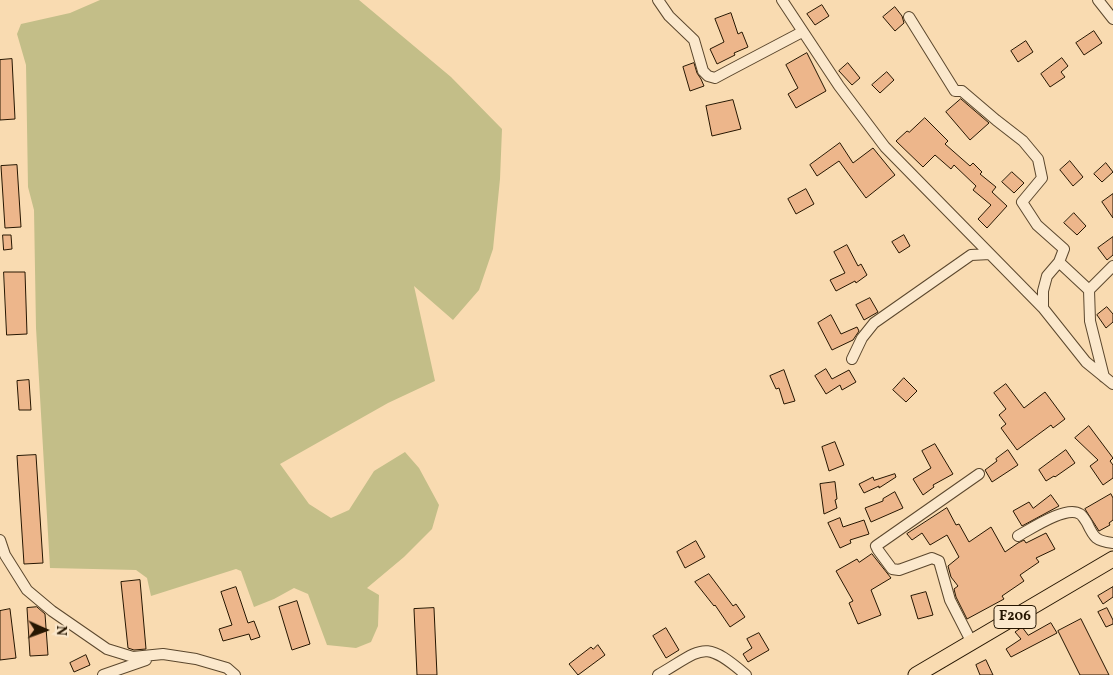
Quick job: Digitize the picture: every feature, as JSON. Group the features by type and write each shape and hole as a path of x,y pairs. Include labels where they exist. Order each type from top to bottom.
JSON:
{"main road":[{"name":"F206","path":"916,675 1113,560"}],"street":[{"path":"658,0 669,16 694,40 703,71 708,76 715,78 802,32"},
{"path":"782,0 839,86 885,147 1044,308 1086,362 1113,384"},
{"path":"1098,0 1113,19"},
{"path":"909,17 955,92 962,91 1023,141 1038,159 1042,178 1022,202 1036,226 1064,249 1058,262 1047,276 1044,291 1044,308"},
{"path":"852,358 862,338 874,323 971,254 990,254"},
{"path":"1058,262 1089,290 1090,321 1104,377"},
{"path":"1089,290 1113,266"},
{"path":"972,642 950,600 939,561 932,558 898,570 892,569 876,546 979,474"},
{"path":"1018,536 1058,515 1072,512 1079,513 1084,518 1093,536 1098,540 1113,544"},
{"path":"0,540 5,555 27,590 52,611 107,649 133,657 164,654 196,659 228,668 235,675"},
{"path":"658,675 699,651 707,650 718,653 746,675"},
{"path":"102,675 164,654"}],"shaded area":[{"path":"100,0 359,0 451,77 502,129 500,179 493,249 479,290 453,320 414,286 435,381 388,403 280,464 309,504 331,518 349,510 374,471 405,452 419,468 439,505 432,529 404,557 367,588 379,595 378,626 371,642 356,648 327,645 308,594 294,588 254,607 241,571 236,569 151,596 147,578 136,570 50,568 36,328 34,210 28,187 26,65 17,34 21,24 70,13"}],"building":[{"path":"822,5 829,16 815,25 807,14"},
{"path":"895,7 902,16 904,23 895,31 883,17"},
{"path":"731,13 738,34 742,32 748,47 717,64 710,49 724,42 715,19"},
{"path":"1094,31 1102,43 1084,55 1076,43"},
{"path":"1026,41 1033,52 1018,62 1011,51"},
{"path":"807,53 826,91 796,108 788,94 798,88 786,65"},
{"path":"1062,58 1068,66 1061,72 1065,77 1050,87 1041,74"},
{"path":"12,59 15,119 0,120 0,60"},
{"path":"694,63 704,86 690,91 683,67"},
{"path":"848,63 860,78 852,85 839,71"},
{"path":"887,72 894,80 880,93 872,85"},
{"path":"961,99 989,123 970,140 946,112"},
{"path":"733,100 741,129 712,136 706,106"},
{"path":"925,118 948,141 945,144 970,166 973,163 982,172 980,174 996,187 992,192 1007,206 987,228 978,219 991,205 973,190 976,186 954,165 951,169 935,155 923,167 896,141"},
{"path":"840,143 853,163 873,148 895,175 866,198 839,161 817,176 810,165"},
{"path":"1070,161 1083,177 1073,186 1060,170"},
{"path":"1106,163 1113,172 1102,182 1094,174"},
{"path":"17,165 21,227 5,228 1,166"},
{"path":"1012,172 1024,183 1014,193 1002,182"},
{"path":"806,189 814,204 796,214 788,199"},
{"path":"1113,194 1113,218 1102,202"},
{"path":"1074,213 1086,226 1077,235 1064,223"},
{"path":"3,235 11,235 12,249 4,250"},
{"path":"904,235 910,246 899,253 892,242"},
{"path":"1113,237 1113,255 1107,260 1098,248"},
{"path":"847,245 858,266 861,264 867,275 856,283 855,281 836,291 830,280 845,273 834,252"},
{"path":"4,272 25,272 27,334 7,335"},
{"path":"870,298 878,312 864,320 856,305"},
{"path":"1107,307 1113,314 1113,322 1106,328 1097,315"},
{"path":"831,315 841,334 857,327 859,331 853,340 832,350 818,323"},
{"path":"826,369 832,379 849,370 856,382 842,390 840,385 826,394 815,376"},
{"path":"784,370 795,401 784,404 779,388 776,389 770,376"},
{"path":"904,378 917,391 906,402 893,390"},
{"path":"29,380 31,410 19,410 17,381"},
{"path":"1006,384 1024,408 1045,392 1065,419 1053,428 1051,425 1017,450 1001,428 1006,424 999,415 1006,409 994,393"},
{"path":"1089,426 1113,458 1110,461 1113,465 1113,478 1103,485 1090,466 1098,460 1075,438"},
{"path":"835,442 844,465 829,471 822,447"},
{"path":"935,444 953,474 933,485 934,487 923,495 913,479 931,468 922,451"},
{"path":"1008,450 1018,465 992,482 985,470"},
{"path":"1066,450 1075,463 1046,481 1039,470"},
{"path":"36,455 43,563 24,564 17,456"},
{"path":"895,474 896,477 879,488 879,486 864,493 859,484 873,477 874,480"},
{"path":"835,482 837,508 824,514 820,484"},
{"path":"895,492 903,508 871,522 865,508 883,501 883,499"},
{"path":"1111,494 1113,498 1113,520 1109,523 1110,525 1099,531 1085,509"},
{"path":"1051,495 1059,506 1022,526 1013,511 1029,502 1033,508"},
{"path":"947,508 956,525 959,524 969,542 991,527 1005,552 1024,540 1026,543 1046,533 1055,549 1036,558 1039,562 1020,575 1024,581 1002,596 1004,599 967,619 956,597 954,589 958,586 951,577 948,566 959,557 947,535 930,545 922,533 912,540 907,534"},
{"path":"840,518 843,527 864,520 869,534 850,540 851,543 840,548 828,523"},
{"path":"696,541 705,557 685,568 677,552"},
{"path":"872,554 891,578 871,590 881,615 858,624 849,603 853,601 836,571 857,559 859,562"},
{"path":"709,574 733,606 736,604 745,617 730,627 715,605 695,582"},
{"path":"140,580 146,649 134,650 128,648 121,582"},
{"path":"236,587 248,623 254,621 260,637 251,640 249,634 223,641 219,629 232,625 221,592"},
{"path":"1113,587 1113,597 1103,604 1098,596"},
{"path":"926,592 933,615 918,619 911,596"},
{"path":"297,601 310,644 292,650 279,607"},
{"path":"37,607 45,614 48,655 30,656 27,608"},
{"path":"434,608 437,675 417,675 414,609"},
{"path":"1107,608 1113,624 1106,627 1098,612"},
{"path":"10,609 16,658 0,660 0,611"},
{"path":"1081,619 1109,675 1080,675 1058,631"},
{"path":"1051,623 1057,633 1011,657 1006,649 1021,639 1015,632 1022,627 1028,635"},
{"path":"666,628 679,650 666,658 653,636"},
{"path":"759,633 769,650 748,662 743,654 752,648 747,639"},
{"path":"598,645 605,655 578,675 569,664 591,647 593,649"},
{"path":"86,655 90,665 74,672 70,663"},
{"path":"986,660 993,675 980,675 976,665"}]}
